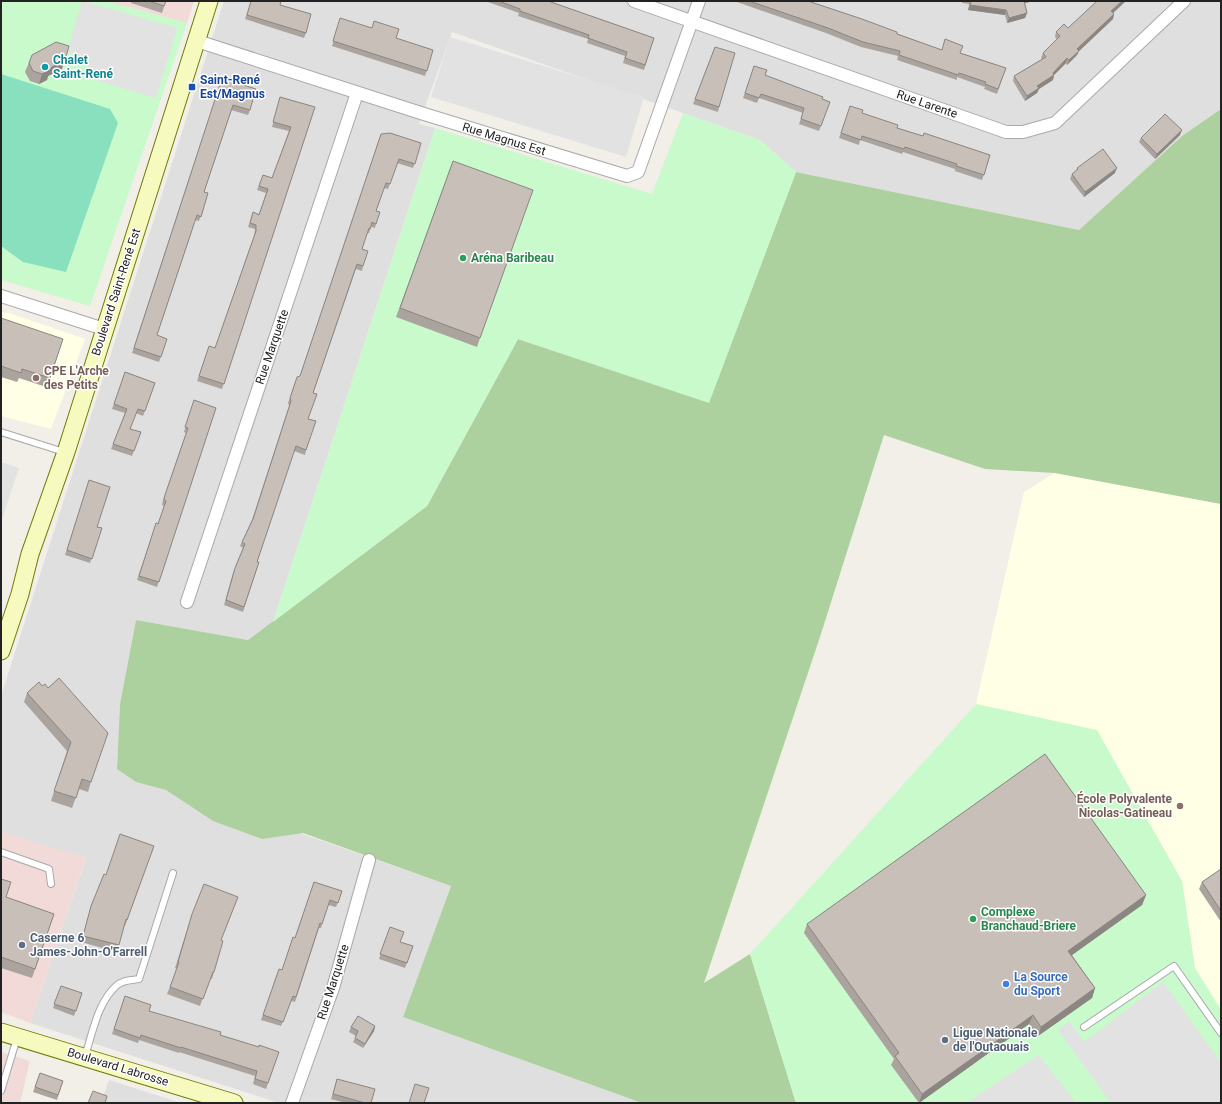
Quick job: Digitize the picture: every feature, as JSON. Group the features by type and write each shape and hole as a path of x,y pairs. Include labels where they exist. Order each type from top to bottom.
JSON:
{"street":[{"name":"Boulevard Saint-René Est","path":"1,651 20,594 30,554 66,452 209,1"},
{"name":"Rue Larente","path":"634,1 1006,132 1023,132 1055,123 1184,1"},
{"name":"Rue Magnus Est","path":"197,41 627,176 638,172 699,1"},
{"name":"Rue Marquette","path":"187,602 357,92"},
{"path":"1,296 104,329"},
{"name":"Rue Marquette","path":"292,1103 333,988 369,860"},
{"name":"Boulevard Labrosse","path":"1,1032 234,1103"}],"lane":[{"path":"1,432 66,452"},
{"path":"1,852 49,869 51,884"},
{"path":"84,1057 99,1007 116,985 126,981 140,979 172,873"},
{"path":"1084,1027 1174,966 1221,1034"},
{"path":"1,1091 18,1037"}],"shaded area":[{"path":"82,1 177,28 156,98 85,77 90,59 67,52"},
{"path":"106,1 194,1 187,23"},
{"path":"224,1 1221,1 1221,109 1182,136 1079,230 796,172 760,140 452,32 419,124 435,128 273,622 248,640 136,620 120,704 117,769 451,886 403,1017 642,1103 279,1103 30,1023 86,858 1,832 1,696"},
{"path":"450,37 644,97 626,157 431,97"},
{"name":"CPE L'Arche des Petits","path":"1,312 9,313 85,339 51,429 1,416"},
{"path":"1,462 19,468 1,522"},
{"name":"École Polyvalente Nicolas-Gatineau","path":"1055,473 1221,504 1221,1010 1195,968 1182,881 976,704 1024,492"},
{"path":"1,832 86,857 30,1023 1,1012"},
{"path":"1163,982 1221,1063 1221,1103 1111,1103 1058,1030 1070,1022 1084,1042"},
{"path":"1,1052 30,1061 20,1103 1,1103"},
{"path":"1039,1055 1076,1103 966,1103"},
{"path":"109,1080 181,1103 101,1103"}],"green space":[{"path":"1,1 106,1 187,23 90,306 1,280"},
{"path":"1,74 110,109 118,123 66,272 23,262 1,246"},
{"path":"1221,109 1221,504 1055,473 985,469 884,435 820,637 704,983 750,954 796,1103 642,1103 403,1017 451,886 303,833 262,839 213,821 166,790 136,782 117,769 120,704 136,620 248,640 427,506 518,339 709,402 796,172 1079,230 1182,136"},
{"path":"683,113 760,140 796,172 709,403 518,339 427,506 273,622 435,128 652,194"},
{"path":"976,704 1097,730 1182,881 1195,968 1221,1010 1221,1103 796,1103 750,954"}],"building":[{"path":"149,1 166,1 164,6"},
{"path":"251,1 281,1 280,5 311,14 306,33 247,15"},
{"path":"499,1 548,1 654,38 645,65 625,58 627,52 588,38 589,35 520,11 520,9"},
{"path":"749,1 808,1 862,19 897,32 897,34 942,50 945,39 963,46 960,53 1006,68 998,89 985,84 986,82 959,73 958,75 899,55 900,51 863,42 828,28"},
{"path":"971,1 1024,1 1027,13 1009,18 1006,10 970,5"},
{"path":"1097,1 1122,1 1111,11 1114,14 1077,49 1079,51 1069,60 1067,58 1053,73 1054,75 1037,86 1039,88 1027,96 1014,76 1046,57 1043,53 1060,36 1056,32 1064,24 1068,28"},
{"path":"340,18 372,28 374,21 399,29 396,38 433,50 427,71 333,41"},
{"path":"56,42 69,46 65,60 42,74 33,71 29,63 32,55"},
{"path":"715,47 735,53 719,107 695,99"},
{"path":"754,66 767,70 765,75 823,97 822,99 830,102 821,126 801,119 804,108 761,94 759,98 745,93"},
{"path":"222,78 256,89 250,110 233,105 204,192 208,193 201,217 197,215 157,335 167,339 161,357 134,348"},
{"path":"280,97 315,107 224,384 199,376 209,346 215,348 256,231 256,225 250,223 253,212 259,215 268,189 259,186 263,175 272,178 291,127 273,122"},
{"path":"850,106 863,110 862,113 898,125 897,128 923,136 924,133 990,155 984,175 956,166 957,164 905,147 904,149 862,136 861,140 841,133"},
{"path":"1165,114 1182,130 1157,154 1141,138"},
{"path":"390,133 421,143 415,164 399,159 390,184 386,183 376,211 380,212 376,224 372,222 362,249 368,251 363,266 357,264 313,393 317,394 308,419 316,421 306,450 296,446 257,562 259,562 244,607 226,600 235,568 245,544 242,542 253,519 291,401 290,398 297,377 300,376 381,134"},
{"path":"1103,149 1117,168 1085,192 1072,174 1078,169 1077,168"},
{"name":"Aréna Baribeau","path":"453,161 533,190 480,338 400,308"},
{"path":"1,318 63,339 50,378 22,369 21,373 1,366"},
{"path":"125,372 155,383 145,411 138,409 130,429 141,432 134,451 113,444 127,409 114,404"},
{"path":"194,400 216,408 159,582 139,576 156,523 158,524 166,501 164,500 165,495 188,428 185,427"},
{"path":"89,480 110,487 97,527 102,528 92,559 67,550"},
{"path":"59,678 108,733 91,782 82,779 76,798 54,791 71,742 27,693 39,682 42,686 45,684 48,688"},
{"name":"Complexe Branchaud-Briere","path":"1045,754 1146,895 1068,951 1095,988 1041,1027 1033,1015 922,1094 895,1056 899,1053 807,924"},
{"path":"120,834 154,846 127,920 126,919 119,945 83,936 91,906 104,874 106,875"},
{"path":"1221,869 1221,911 1202,882"},
{"name":"Caserne 6 James-John-O'Farrell","path":"1,879 11,882 6,897 54,914 35,969 1,957"},
{"path":"314,882 342,891 338,903 330,900 322,924 320,923 296,997 293,996 283,1022 263,1015 279,969 282,970 293,937 295,938"},
{"path":"204,884 238,897 221,940 223,941 214,972 203,999 170,987 179,962 192,914"},
{"path":"390,927 404,932 400,942 413,946 407,963 380,954"},
{"path":"61,986 82,993 76,1011 54,1004"},
{"path":"125,996 151,1005 149,1011 221,1032 220,1035 279,1052 268,1083 255,1079 257,1071 141,1035 140,1038 114,1029"},
{"path":"358,1016 375,1026 365,1044 355,1038 358,1031 351,1027"},
{"path":"40,1073 63,1081 58,1095 35,1087"},
{"path":"337,1079 375,1089 371,1103 365,1103 333,1094"},
{"path":"415,1084 429,1088 424,1103 409,1103"},
{"path":"93,1091 107,1096 105,1103 88,1103"}],"place":[{"name":"Chalet Saint-René","path":"45,67"},
{"name":"Saint-René Est/Magnus","path":"192,87"},
{"name":"Aréna Baribeau","path":"463,258"},
{"name":"CPE L'Arche des Petits","path":"36,378"},
{"name":"École Polyvalente Nicolas-Gatineau","path":"1180,806"},
{"name":"Complexe Branchaud-Briere","path":"973,919"},
{"name":"Caserne 6 James-John-O'Farrell","path":"22,945"},
{"name":"La Source du Sport","path":"1006,984"},
{"name":"Ligue Nationale de l'Outaouais","path":"945,1040"}]}
